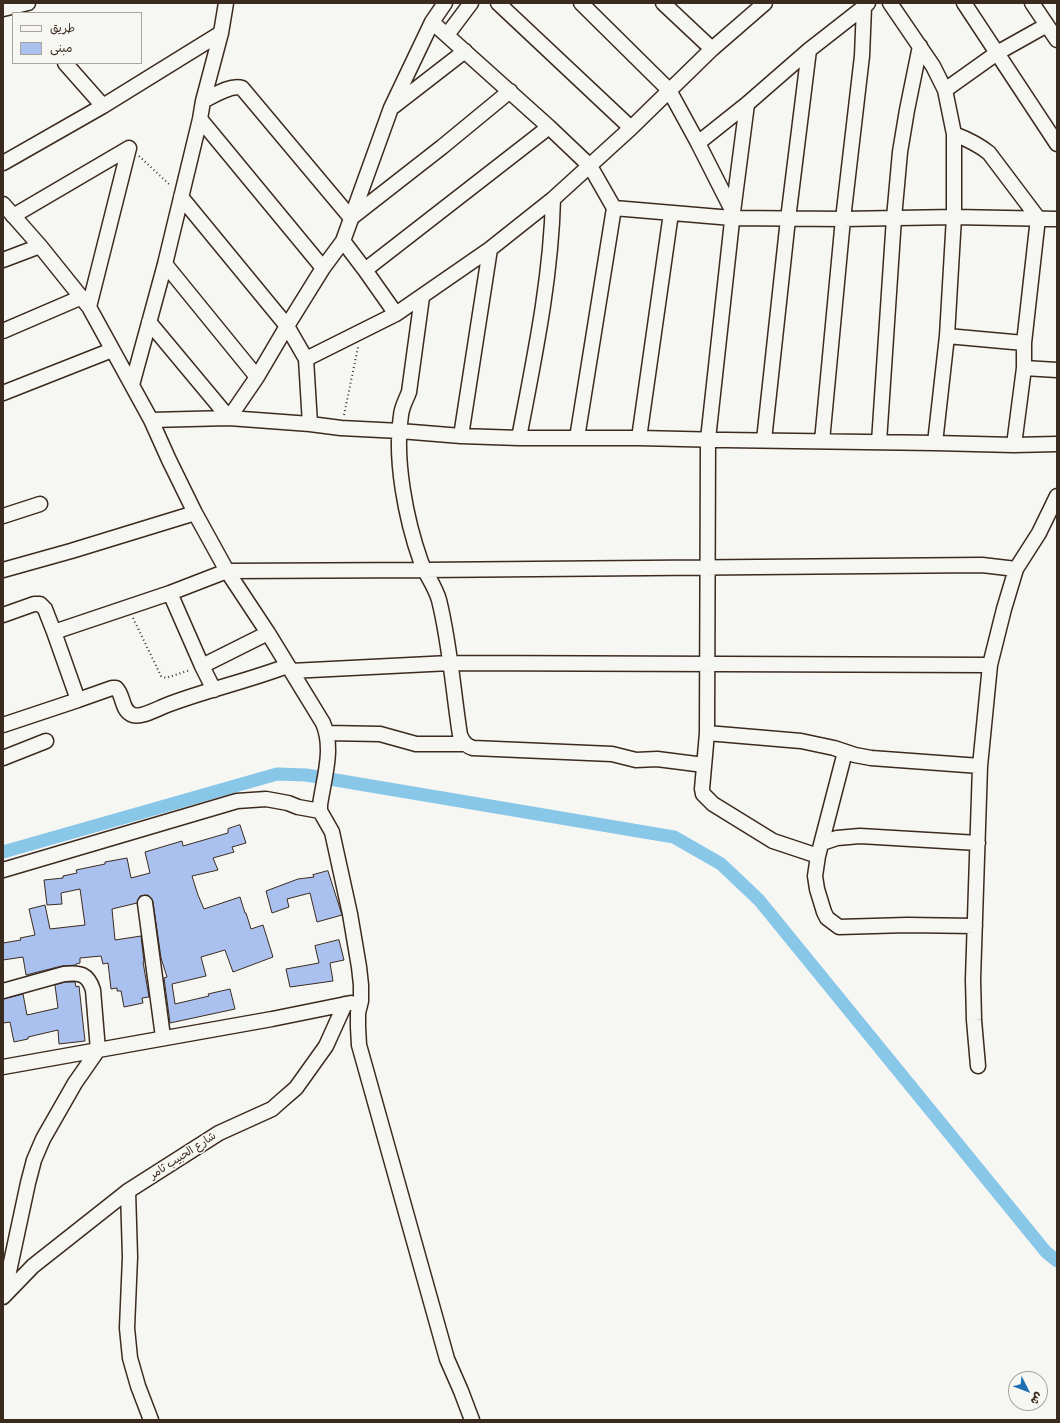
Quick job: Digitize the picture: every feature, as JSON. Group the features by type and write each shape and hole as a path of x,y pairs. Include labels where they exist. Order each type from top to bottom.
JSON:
{"street":[{"path":"132,385 165,264 200,119 202,101 221,34 226,3"},
{"path":"229,418 257,377 323,268 343,242 391,108 432,22 444,3"},
{"path":"447,35 471,3"},
{"path":"498,3 631,128"},
{"path":"581,3 669,90 698,142 733,215"},
{"path":"306,359 396,314 490,249 553,199 590,166 712,49 765,3"},
{"path":"890,3 934,66 945,90 954,134 954,217 947,336 935,443"},
{"path":"964,3 1057,144"},
{"path":"1035,4 1057,40"},
{"path":"670,5 712,49"},
{"path":"698,142 747,104 809,50 866,5"},
{"path":"822,441 843,219 862,56 866,5"},
{"path":"432,22 510,91 590,166 614,208 576,438"},
{"path":"945,90 997,53 1047,25"},
{"path":"3,163 103,106 221,34"},
{"path":"880,442 894,218 902,133 920,46"},
{"path":"764,440 788,219 809,50"},
{"path":"391,108 465,51"},
{"path":"66,64 103,106"},
{"path":"202,101 237,86 242,88 351,218"},
{"path":"351,218 442,147 510,91"},
{"path":"747,104 708,439 708,665 707,733 702,789 703,794 713,804 778,844 820,850 836,838 860,836 978,843"},
{"path":"200,119 323,268"},
{"path":"365,270 549,127"},
{"path":"954,134 968,139 989,153 1038,218 1024,343 1024,368 1014,445"},
{"path":"13,216 129,148"},
{"path":"85,302 129,148"},
{"path":"181,197 287,326 306,359 310,424"},
{"path":"519,438 541,314 552,240 553,199"},
{"path":"3,204 40,246 85,302 151,420 195,513 227,571 268,633 327,732 329,746 328,759 320,808 332,832 350,914 359,967 361,1001 358,1014 359,1045 446,1359 462,1391 472,1420"},
{"path":"614,208 671,213 788,219 954,217 1057,219"},
{"path":"639,438 671,213"},
{"path":"343,242 396,314"},
{"path":"3,260 40,246"},
{"path":"460,436 490,249"},
{"path":"165,264 257,377"},
{"path":"422,297 409,392 403,405 400,431 401,471 413,538 424,570 433,584 438,597 446,635 460,736 466,744 473,748 612,754 636,760 657,759 704,765"},
{"path":"3,331 85,302"},
{"path":"149,322 229,418"},
{"path":"947,336 1024,343"},
{"path":"3,394 112,350"},
{"path":"1024,368 1057,370"},
{"path":"151,420 229,418 310,424 341,428 460,436 519,438 639,438 1014,445 1057,444"},
{"path":"978,1066 974,1020 975,926 980,766 990,665 1016,569 1039,533 1057,496"},
{"path":"3,516 40,504"},
{"path":"3,570 195,513"},
{"path":"54,632 170,593 227,571 982,565 1016,569"},
{"path":"170,593 214,690"},
{"path":"3,615 34,604 40,604 45,609 78,700"},
{"path":"202,666 268,633"},
{"path":"3,726 112,688 119,690 127,712 138,717 176,702 289,669 450,664 990,665"},
{"path":"327,732 380,734 416,744 466,744"},
{"path":"707,733 802,741 834,748 855,755 891,760 980,766"},
{"path":"3,758 46,741"},
{"path":"845,752 820,850 815,876 817,889 827,918 839,927 907,925 975,926"},
{"path":"3,870 237,801 253,799 272,800 288,802 309,809 320,808"},
{"path":"145,903 164,1037"},
{"path":"3,991 64,974 74,973 84,976 91,984 93,990 98,1050 75,1083 43,1139 34,1160 4,1296"},
{"path":"3,1066 272,1019 361,1001"},
{"name":"شارع الحبيب ثامر","path":"4,1296 33,1266 128,1192 219,1133 272,1109 296,1088 326,1046 345,1004"},
{"path":"128,1192 130,1257 127,1328 130,1358 138,1386 151,1420"}],"path":[{"path":"129,148 153,168 181,197"},
{"path":"341,428 361,332"},
{"path":"129,607 161,676 166,678 202,666"}],"building":[{"path":"240,825 246,843 232,847 234,852 213,858 218,870 192,876 204,909 240,897 251,929 263,925 273,957 233,972 225,950 201,957 206,976 172,984 175,1004 209,996 208,994 230,989 235,1009 170,1023 164,978 167,977 161,958 153,902 148,895 140,896 137,903 112,909 115,940 141,936 143,962 149,997 142,998 143,1003 124,1007 121,991 117,991 117,988 111,989 108,963 103,964 101,956 80,958 80,963 76,965 62,966 26,975 23,957 3,960 3,943 21,940 20,938 35,935 29,909 45,905 50,929 85,925 80,889 61,893 62,904 47,905 44,880 63,878 63,876 77,873 76,870 127,858 131,878 150,873 145,852 182,841 183,846 228,833 228,829"},
{"path":"328,871 342,915 317,922 310,893 287,899 289,907 272,913 266,891 298,879 314,877 313,875"},
{"path":"339,940 344,960 330,963 333,981 290,987 286,969 319,963 315,946"},
{"path":"66,982 75,982 76,987 79,986 85,1041 59,1044 58,1030 14,1042 10,1022 3,1023 3,999 23,994 27,1015 58,1008 55,985"}],"waterway":[{"path":"3,852 277,774 306,775 674,837 721,864 759,900 1046,1252 1057,1261"}]}
